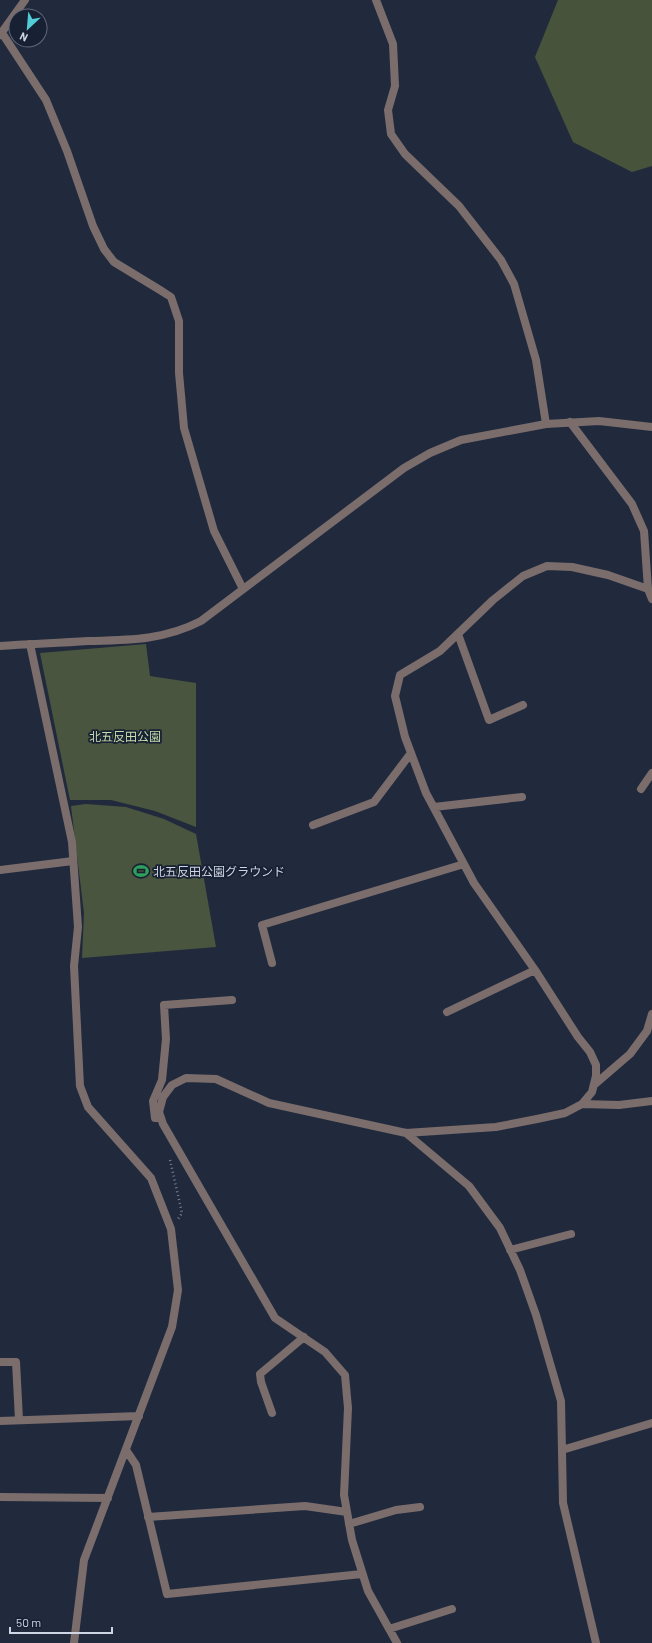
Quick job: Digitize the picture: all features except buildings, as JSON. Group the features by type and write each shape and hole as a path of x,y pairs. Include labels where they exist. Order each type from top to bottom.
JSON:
{"street":[{"path":"25,0 1,34 46,100 67,151 93,226 104,249 114,262 171,297 179,321 179,373 184,428 214,531 243,589"},
{"path":"376,0 393,44 395,86 388,110 391,134 405,154 459,206 501,260 514,284 536,360 546,424"},
{"path":"0,646 130,640 163,636 184,630 201,621 404,468 430,453 461,440 546,424 570,422 599,421 652,427"},
{"path":"570,422 632,504 644,531 648,589 652,599"},
{"path":"397,1643 368,1591 352,1540 344,1495 348,1408 345,1375 325,1352 275,1318 161,1119 159,1112 163,1097 172,1085 186,1078 216,1079 269,1103 406,1133 496,1127 565,1113 582,1104 592,1092 596,1076 596,1065 590,1052 578,1038 535,970 474,883 426,793 400,720 395,696 400,675 440,651 493,600 523,576 547,566 572,567 608,575 648,589"},
{"path":"458,634 489,720 523,705"},
{"path":"30,644 72,842 78,927 74,966 80,1086 88,1107 152,1178 171,1229 178,1290 172,1327 84,1560 74,1643"},
{"path":"313,825 374,802 411,753"},
{"path":"641,789 652,773"},
{"path":"434,808 522,797"},
{"path":"0,870 73,861"},
{"path":"272,964 262,925 464,864"},
{"path":"447,1012 535,970"},
{"path":"161,1119 155,1118 153,1101 162,1080 166,1039 164,1005 232,1000"},
{"path":"594,1085 630,1054 646,1032 652,1014"},
{"path":"582,1104 619,1105 652,1101"},
{"path":"406,1133 469,1186 500,1228 520,1270 536,1315 561,1401 563,1503 596,1643"},
{"path":"510,1250 571,1234"},
{"path":"272,1412 261,1382 260,1374 304,1338"},
{"path":"0,1362 16,1362 19,1420"},
{"path":"0,1421 139,1416"},
{"path":"562,1450 652,1424"},
{"path":"126,1450 136,1465 167,1594 362,1574"},
{"path":"0,1497 108,1498"},
{"path":"148,1517 305,1506 347,1512"},
{"path":"349,1524 396,1510 420,1507"},
{"path":"389,1629 452,1609"}],"path":[{"path":"169,1154 182,1213 171,1229"}],"green space":[{"path":"558,0 652,0 652,166 632,172 573,142 535,57"},
{"name":"北五反田公園","path":"146,644 150,676 196,683 196,827 155,811 111,800 70,800 40,653"},
{"name":"北五反田公園グラウンド","path":"86,804 126,807 164,819 196,834 216,947 82,958 84,913 71,806"}],"place":[{"name":"北五反田公園グラウンド","path":"141,871"}]}
